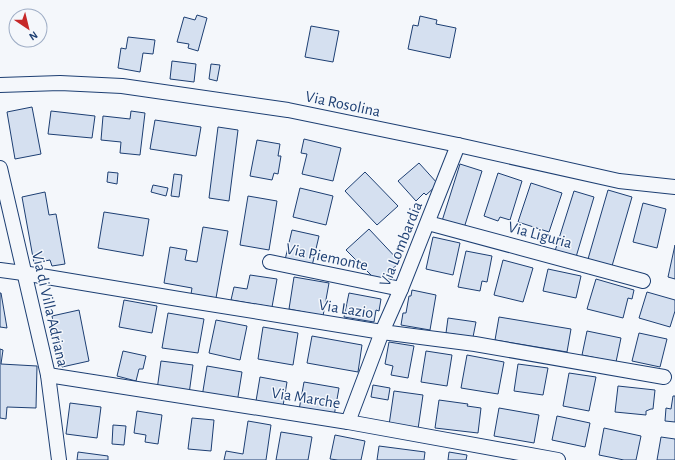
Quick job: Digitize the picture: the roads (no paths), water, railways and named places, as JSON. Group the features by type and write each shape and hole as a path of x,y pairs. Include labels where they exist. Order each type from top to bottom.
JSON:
{"street":[{"name":"Via Rosolina","path":"0,85 60,83 130,87 288,110 458,145 619,181 675,188"},
{"name":"Via Lombardia","path":"348,422 382,332 428,223 458,145"},
{"name":"Via di Villa Adriana","path":"0,168 48,375 59,460"},
{"name":"Via Liguria","path":"428,223 643,281"},
{"name":"Via Piemonte","path":"270,262 401,289"},
{"name":"Via Lazio","path":"0,270 382,332 476,344 664,377"},
{"name":"Via Marche","path":"48,375 348,422 558,460"}]}
